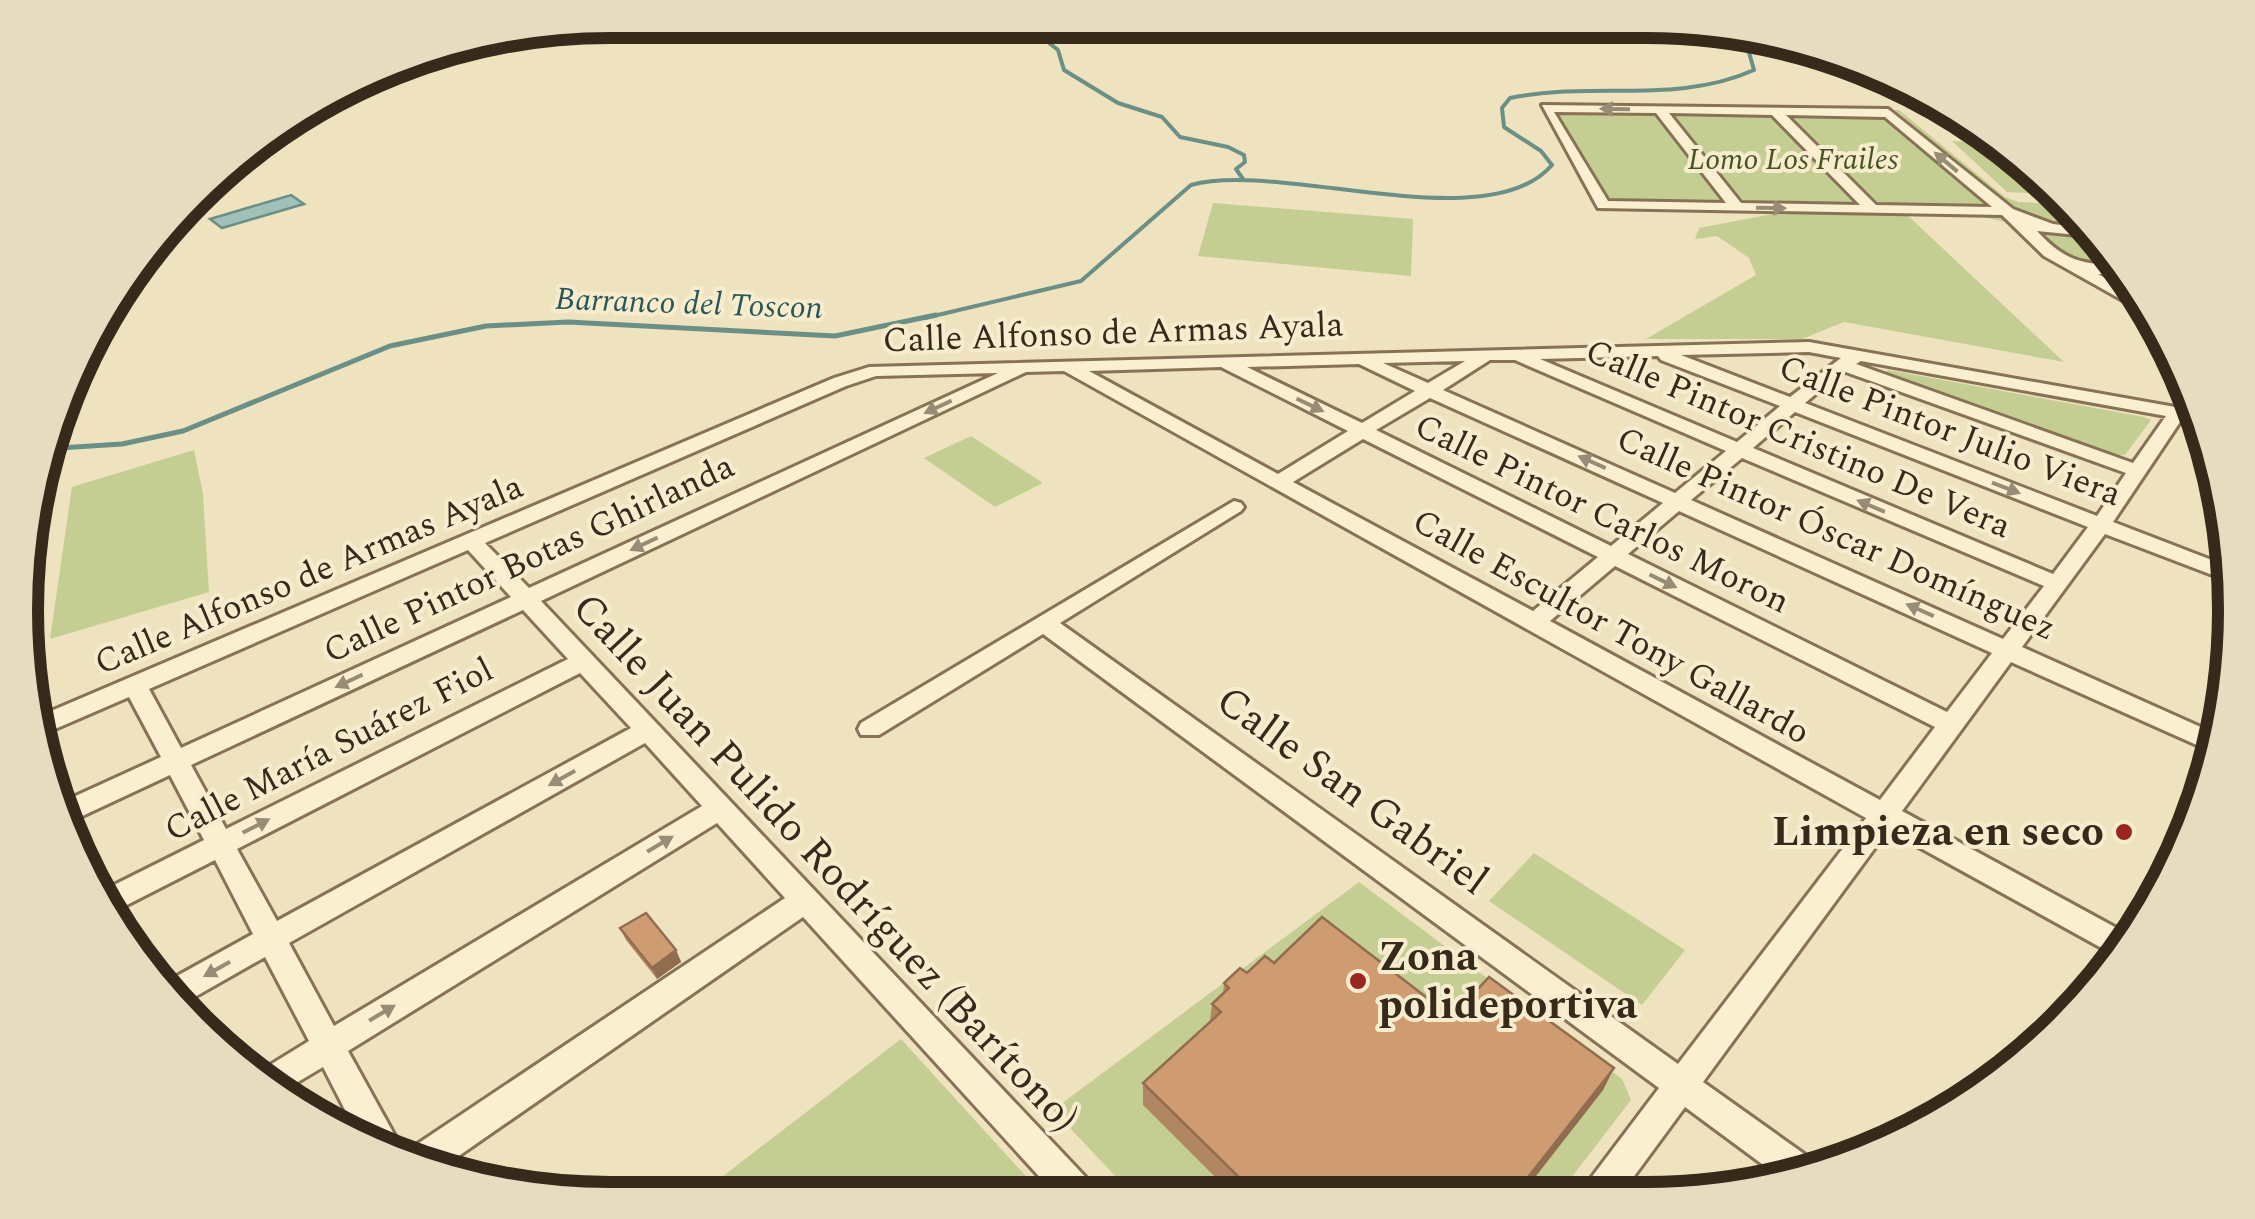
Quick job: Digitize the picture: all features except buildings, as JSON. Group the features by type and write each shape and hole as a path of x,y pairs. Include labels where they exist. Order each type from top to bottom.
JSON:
{"street":[{"path":"2050,228 2004,211 1603,205 1546,108 1888,113 2004,211 2024,226 2069,267 2123,295"},
{"path":"1660,110 1737,207"},
{"path":"1775,111 1872,209"},
{"path":"1956,211 2024,226 2075,231"},
{"path":"2069,267 2106,270"},
{"name":"Calle Alfonso de Armas Ayala","path":"48,722 858,375 1027,366 1809,347 1850,360"},
{"name":"Calle Pintor Julio Viera","path":"1654,351 2216,570"},
{"name":"Calle Pintor Cristino De Vera","path":"1512,354 2058,584"},
{"path":"1277,483 1487,355"},
{"name":"Calle Pintor Óscar Domínguez","path":"1359,358 2203,738"},
{"path":"1850,360 2138,470"},
{"path":"1534,624 1850,360 2182,413"},
{"name":"Calle Pintor Carlos Moron","path":"1222,362 1952,725"},
{"name":"Calle Escultor Tony Gallardo","path":"1065,365 2112,939"},
{"name":"Calle Pintor Botas Ghirlanda","path":"74,809 1027,366"},
{"path":"1609,1182 2102,525 2138,470 2184,417"},
{"path":"870,729 1234,507"},
{"name":"Calle Juan Pulido Rodríguez (Barítono)","path":"471,540 1067,1182"},
{"name":"Calle San Gabriel","path":"1037,627 1789,1163"},
{"name":"Calle María Suárez Fiol","path":"115,897 583,661"},
{"path":"135,685 373,1130"},
{"path":"181,989 648,730"},
{"path":"279,1076 720,808"},
{"path":"434,1154 805,900"}],"green space":[{"name":"Lomo Los Frailes","path":"1546,108 1888,113 2024,226 1956,211 1603,205"},
{"path":"1894,110 1899,110 2005,197 2018,202 2048,203 2070,226 2046,222 2009,207"},
{"path":"1952,141 1975,142 2038,194 2007,192"},
{"path":"1213,203 1413,219 1411,276 1198,256"},
{"path":"1782,212 1905,213 2064,362 1844,322 1802,339 1646,339 1756,275 1749,258 1717,236 1695,239 1699,228"},
{"path":"2024,226 2077,233 2104,268 2075,266"},
{"path":"1888,370 2151,420 2125,455 2113,455 1884,373"},
{"path":"971,436 1043,483 995,507 924,458"},
{"path":"194,450 203,494 209,592 50,639 72,487"},
{"path":"1534,853 1685,950 1642,1005 1489,901"},
{"name":"Zona polideportiva","path":"1359,882 1622,1079 1631,1100 1568,1182 1121,1182 1053,1110"},
{"path":"901,1039 1031,1182 715,1182"}],"water":[{"path":"291,195 304,204 222,228 210,219"}],"waterway":[{"path":"1043,38 1058,50 1064,70 1118,103 1162,117 1180,137 1228,147 1244,155 1245,162 1236,169 1243,179"},
{"name":"Barranco del Toscon","path":"925,318 1081,281 1191,185 1229,180 1276,182 1433,198 1481,196 1522,186 1552,165 1541,151 1504,127 1502,108 1510,98 1572,91 1664,90 1724,81 1754,70 1747,46"},
{"name":"Barranco del Toscon","path":"61,448 122,444 183,431 390,346 486,326 568,322 835,336 936,315"}],"place":[{"name":"Limpieza en seco","path":"2124,832"},
{"name":"Zona polideportiva","path":"1358,981"}]}
